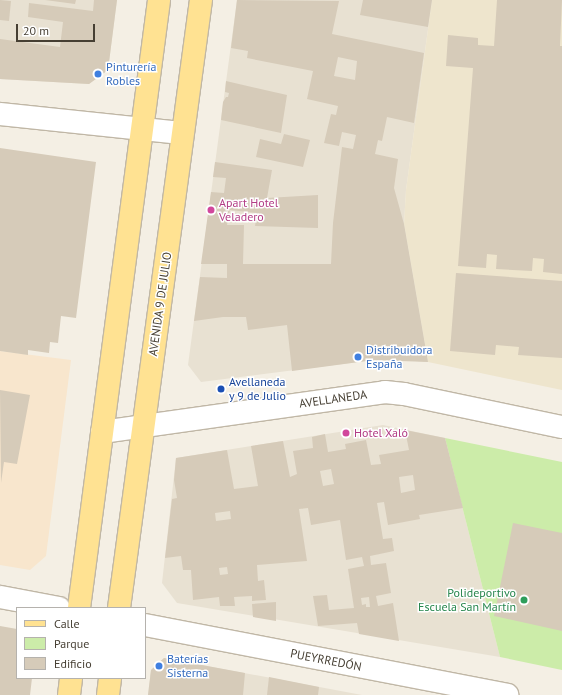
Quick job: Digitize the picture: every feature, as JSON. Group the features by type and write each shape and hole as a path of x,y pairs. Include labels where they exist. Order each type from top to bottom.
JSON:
{"main road":[{"path":"79,607 159,0"},
{"name":"AVENIDA 9 DE JULIO","path":"119,607 201,0"},
{"path":"69,695 71,679"},
{"path":"108,695 110,679"}],"street":[{"path":"0,114 182,133"},
{"name":"AVELLANEDA","path":"102,432 385,392 404,394 562,427"},
{"path":"0,597 54,607"},
{"name":"PUEYRREDÓN","path":"146,625 507,695"}],"shaded area":[{"path":"0,0 117,0 108,70 89,84 0,79"},
{"path":"237,0 432,0 406,190 404,224 428,362 374,360 201,382 188,365"},
{"path":"432,0 562,0 562,390 428,362 404,224 406,190"},
{"path":"0,351 71,360 46,556 30,570 0,565"},
{"path":"383,425 445,438 500,657 177,603 162,583 176,458"},
{"path":"164,658 362,695 148,695 151,670"}],"green space":[{"name":"Polideportivo Escuela San Martín","path":"445,438 562,462 562,670 500,657"}],"building":[{"path":"0,0 11,1 9,21 0,20"},
{"path":"45,0 76,0 75,4"},
{"path":"94,0 117,0 108,70 89,84 0,79 0,39 60,47 63,22 28,17 29,3 93,11"},
{"path":"237,0 339,1 332,34 424,53 414,123 387,117 382,141 378,140 375,154 398,159 394,188 404,224 428,362 374,360 292,371 287,325 248,330 246,317 223,317 194,321 200,277 227,278 227,264 201,264 211,192 224,193 226,178 213,177 215,162 272,170 267,198 318,195 318,228 255,226 257,213 230,210 227,225 244,225 243,264 331,264 333,223 342,147 353,149 356,135 342,132 339,146 324,143 331,114 336,115 338,106 307,99 313,71 247,58 248,51 231,48","holes":["338,57 357,61 355,80 334,76"]},
{"path":"363,0 432,0 428,27 360,15"},
{"path":"497,0 562,0 560,46 562,46 562,274 543,272 544,259 533,258 532,271 496,269 497,255 487,254 486,268 458,266 473,68 446,66 448,35 478,38 478,45 494,46"},
{"path":"226,81 287,95 281,133 221,120 223,102 226,97 228,97 229,93 225,92"},
{"path":"284,134 310,140 303,167 256,157 260,139 281,144"},
{"path":"0,148 96,162 76,318 61,316 58,343 50,342 49,353 28,350 28,355 0,351"},
{"path":"456,273 562,281 562,358 518,355 519,347 496,345 495,355 450,351"},
{"path":"0,390 30,395 17,464 4,462 1,483"},
{"path":"405,430 445,438 463,508 419,515 420,519 388,525 384,502 377,503 383,539 392,538 394,551 370,556 371,565 386,563 391,593 376,596 378,606 393,603 399,641 359,634 357,623 318,626 313,596 327,595 329,610 354,608 348,569 364,566 362,557 346,560 340,520 311,525 308,508 299,509 307,561 257,565 258,581 264,580 266,600 252,601 252,596 234,597 235,606 220,606 219,597 193,600 191,570 183,570 181,556 165,558 172,499 177,498 174,480 176,458 227,450 234,489 258,486 251,446 283,441 290,477 297,474 293,451 313,448 312,437 325,434 328,452 346,449 345,444 366,440 371,465 381,464 379,455 409,450","holes":["331,469 334,484 323,486 320,471","413,475 415,490 401,493 399,477","230,511 231,519 216,521 215,513","227,567 228,574 220,575 219,568","369,597 370,607 366,607 366,604 362,605 361,598"]},
{"path":"513,523 562,533 562,631 494,616"},
{"path":"276,602 276,621 253,617 252,604"},
{"path":"0,626 16,629 16,679 32,679 30,695 0,695"},
{"path":"164,658 245,673 243,695 148,695 151,670"},
{"path":"269,677 319,687 318,695 267,695"}],"place":[{"name":"Pinturería Robles","path":"98,74"},
{"name":"Apart Hotel Veladero","path":"211,210"},
{"name":"Distribuidora España","path":"358,357"},
{"name":"Avellaneda y 9 de Julio","path":"221,389"},
{"name":"Hotel Xaló","path":"346,433"},
{"name":"Polideportivo Escuela San Martín","path":"524,600"},
{"name":"Baterías Sisterna","path":"159,666"}]}
